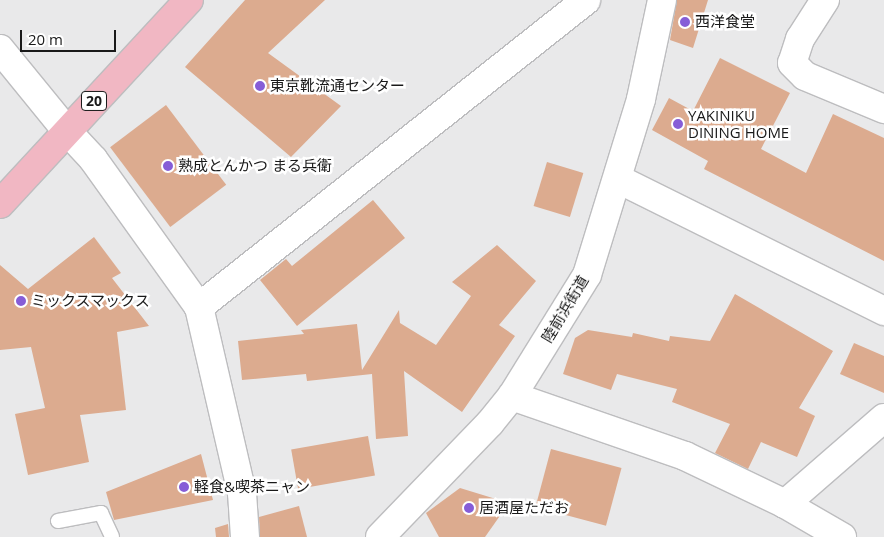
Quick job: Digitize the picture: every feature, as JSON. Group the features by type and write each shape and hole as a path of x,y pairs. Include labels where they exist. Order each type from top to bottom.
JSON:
{"main road":[{"name":"20","path":"0,204 66,130 189,0"}],"street":[{"path":"199,307 586,0"},
{"name":"陸前浜街道","path":"380,537 490,423 512,396 586,275 618,179 641,100 662,0"},
{"path":"825,0 800,39 792,63 805,76 884,108"},
{"path":"0,49 66,130 93,159 199,307 242,493 245,537"},
{"path":"618,179 884,311"},
{"path":"512,396 685,456 785,504 842,537"},
{"path":"785,504 884,418"}],"lane":[{"path":"58,522 101,513 112,537"}],"building":[{"name":"東京靴流通センター","path":"245,0 325,0 268,53 341,106 291,157 185,67"},
{"name":"西洋食堂","path":"677,0 708,0 693,48 670,40"},
{"path":"720,58 790,93 761,149 806,173 833,114 884,138 884,261 704,169 708,161 652,130 669,98 693,111"},
{"name":"熟成とんかつ まる兵衛","path":"166,105 226,185 170,227 110,147"},
{"path":"547,162 583,173 570,217 534,206"},
{"path":"373,200 405,238 297,326 260,280 286,259 292,266"},
{"path":"94,237 121,273 112,278 149,326 117,332 126,410 80,415 89,462 28,475 15,414 45,408 31,347 0,350 0,265 28,289"},
{"path":"497,245 536,281 499,325 515,336 462,412 404,371 408,436 376,439 372,374 307,381 306,374 242,380 238,341 304,334 301,330 357,324 362,370 399,310 400,323 436,345 471,296 452,282"},
{"path":"735,294 833,351 799,408 815,416 797,457 761,442 748,469 715,453 730,424 672,402 677,389 617,374 611,390 563,374 575,338 588,330 632,337 633,333 669,341 670,336 710,341"},
{"path":"854,343 884,356 884,393 840,374"},
{"path":"368,436 375,475 298,489 291,450"},
{"path":"551,449 622,468 606,526 535,507"},
{"path":"201,454 213,500 114,520 106,492"},
{"name":"居酒屋ただお","path":"460,488 509,503 485,537 439,537 426,513"},
{"path":"299,506 307,537 260,537 259,517"},
{"path":"228,524 229,537 216,537 215,528"}],"place":[{"name":"西洋食堂","path":"685,22"},
{"name":"東京靴流通センター","path":"260,86"},
{"name":"YAKINIKU DINING HOME","path":"678,124"},
{"name":"熟成とんかつ まる兵衛","path":"168,166"},
{"name":"ミックスマックス","path":"21,301"},
{"name":"軽食&喫茶ニャン","path":"184,487"},
{"name":"居酒屋ただお","path":"469,508"}]}
